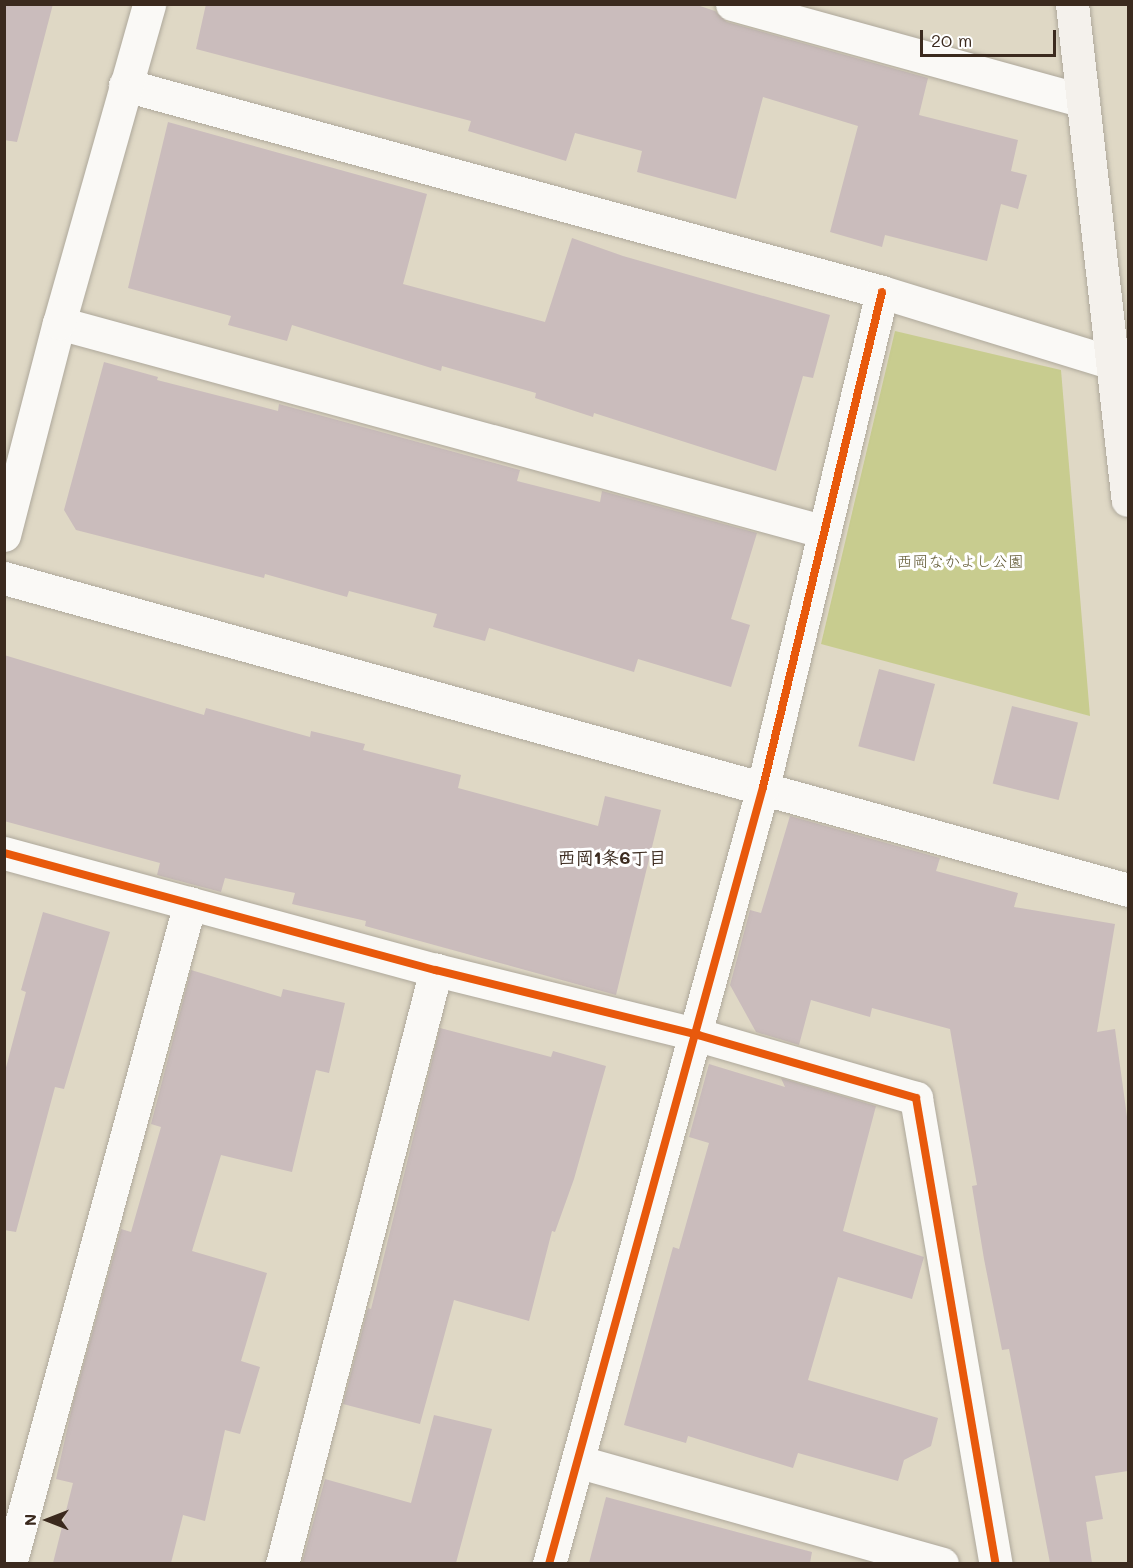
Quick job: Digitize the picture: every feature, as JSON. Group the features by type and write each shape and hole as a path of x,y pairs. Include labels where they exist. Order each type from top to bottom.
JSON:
{"street":[{"path":"4,535 59,324 149,4"},
{"path":"732,4 1083,101"},
{"path":"1072,4 1128,500"},
{"path":"125,85 882,292 1113,363"},
{"path":"549,1563 580,1462 698,1035 763,787 822,531 882,292"},
{"path":"59,324 822,531"},
{"path":"4,578 1128,890"},
{"path":"4,853 436,970 698,1035 916,1098 996,1563"},
{"path":"10,1563 190,903"},
{"path":"282,1563 436,970"},
{"path":"580,1462 942,1563"}],"green space":[{"name":"西岡なかよし公園","path":"895,331 1061,370 1090,716 821,644"}],"building":[{"path":"4,4 53,4 17,142 4,140"},
{"path":"206,4 694,4 715,11 727,22 928,78 919,115 1018,140 1011,171 1027,175 1018,209 1001,204 987,261 885,235 882,247 830,232 858,126 763,97 736,199 637,172 642,151 575,133 566,161 468,131 471,121 196,49"},
{"path":"168,122 427,194 403,284 545,322 572,238 623,256 830,315 813,378 803,376 776,471 594,413 593,417 535,398 536,393 442,366 441,371 292,325 287,341 228,325 231,316 128,288"},
{"path":"104,362 158,377 157,380 278,411 279,404 520,470 517,481 600,502 602,491 757,533 731,619 750,625 731,687 638,659 634,672 489,628 485,641 433,627 437,614 349,591 347,597 265,574 264,578 76,530 64,510"},
{"path":"4,655 204,715 206,708 310,737 311,731 365,744 363,750 461,775 458,788 598,826 605,796 661,810 616,995 365,926 366,921 292,904 295,893 225,878 221,892 157,875 160,863 4,821"},
{"path":"879,669 935,684 914,761 858,746"},
{"path":"1012,706 1078,722 1059,800 993,784"},
{"path":"790,816 940,858 936,871 1018,893 1014,907 1115,924 1097,1032 1115,1029 1128,1124 1128,1471 1095,1476 1103,1519 1086,1522 1092,1563 1050,1563 1009,1349 1002,1350 984,1259 972,1186 977,1185 950,1029 872,1008 870,1017 811,1000 799,1045 756,1032 730,985 750,910 761,913"},
{"path":"43,912 110,932 64,1089 55,1087 16,1232 4,1230 4,1075 26,992 21,990"},
{"path":"191,970 281,997 283,989 345,1003 329,1073 316,1070 292,1172 221,1155 192,1251 267,1273 241,1361 260,1367 240,1434 225,1430 205,1521 183,1515 171,1563 53,1563 73,1483 56,1479 73,1403 121,1229 131,1232 161,1127 151,1124"},
{"path":"440,1028 551,1057 553,1051 606,1066 574,1179 555,1232 552,1231 529,1321 454,1300 420,1424 343,1404 368,1308 371,1309"},
{"path":"709,1064 785,1087 781,1078 876,1106 843,1231 924,1257 912,1299 838,1277 808,1380 938,1418 931,1446 904,1460 898,1481 798,1453 793,1468 688,1436 686,1443 624,1425 673,1247 679,1249 709,1143 689,1137"},
{"path":"434,1415 492,1429 456,1563 302,1563 325,1479 411,1503"},
{"path":"606,1497 812,1552 810,1563 589,1563"}],"cycle path":[{"path":"549,1564 763,787 882,292"},
{"path":"4,853 436,970 698,1035 916,1098 996,1564"}],"district":[{"name":"西岡1条6丁目","path":"612,857"}]}
